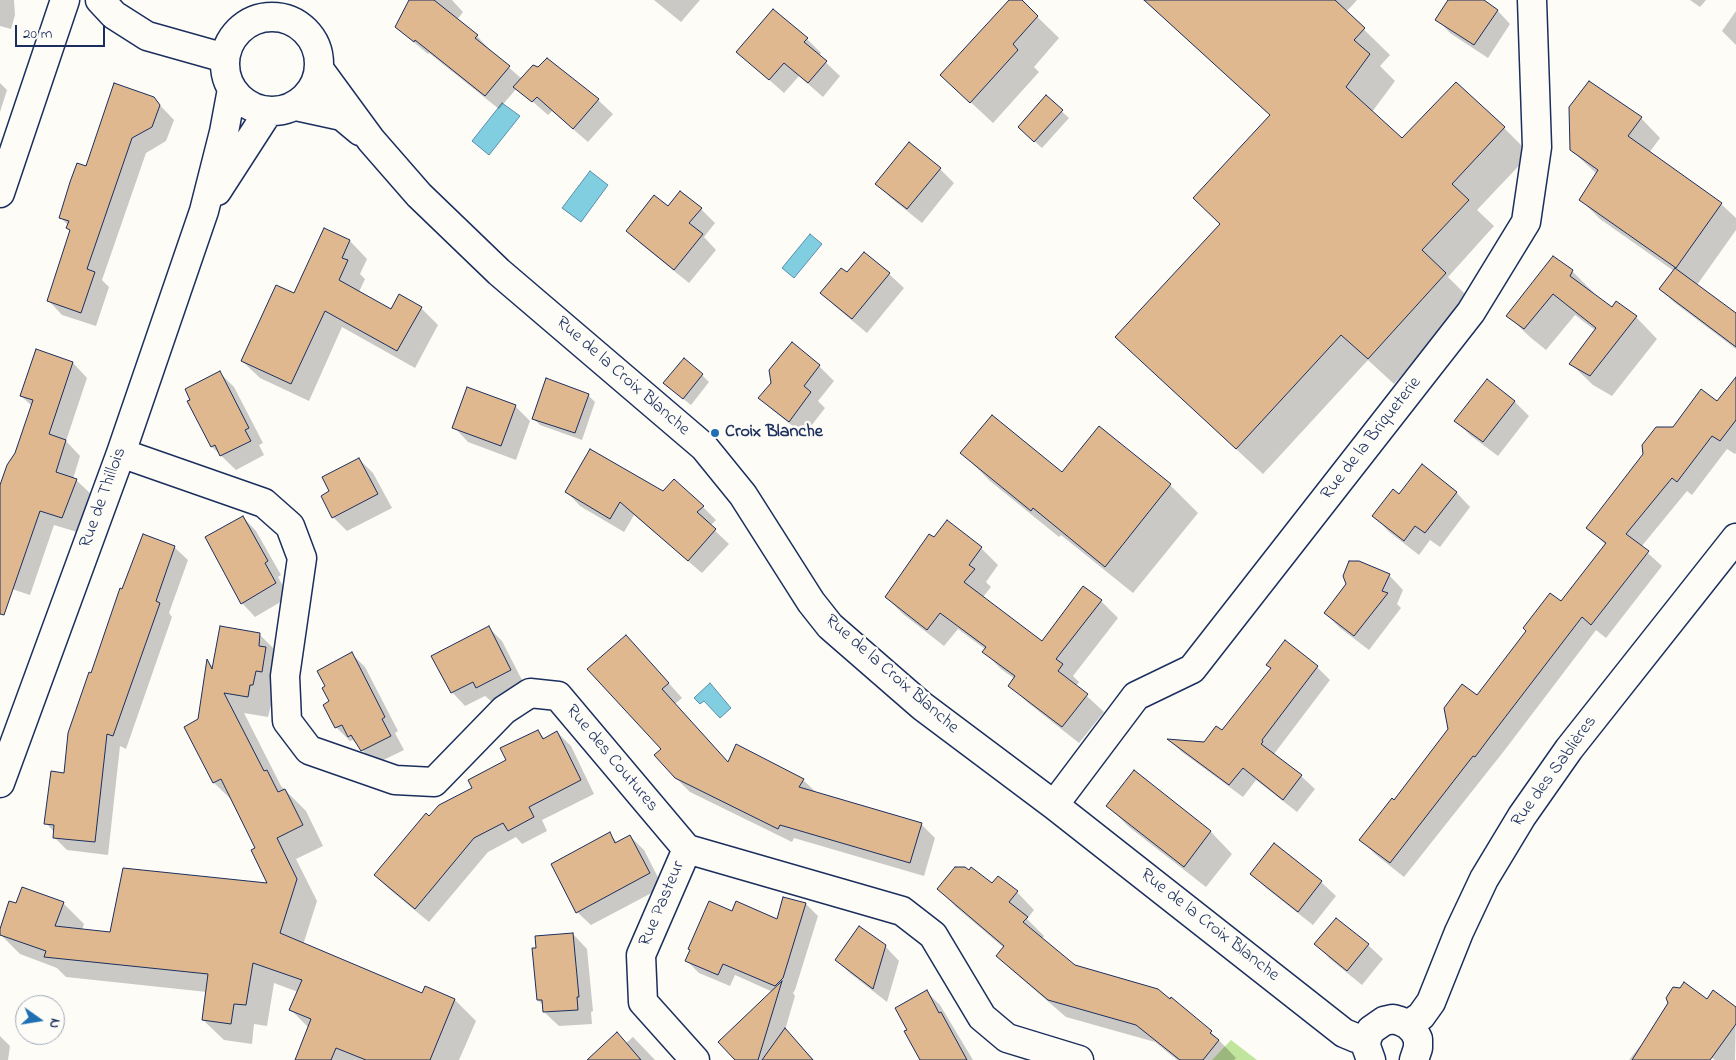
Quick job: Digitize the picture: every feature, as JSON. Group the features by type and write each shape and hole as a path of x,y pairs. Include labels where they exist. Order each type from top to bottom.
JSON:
{"street":[{"path":"1,186 65,0"},
{"path":"100,0 114,15 147,36 225,58"},
{"name":"Rue de la Briqueterie","path":"1054,805 1136,696 1192,669 1471,312 1526,222 1537,147 1532,0"},
{"path":"290,10 308,33 318,50 320,69 312,90 296,106 282,111 268,112 247,105 232,89 225,74 225,58 232,38 249,12 261,18 278,17 290,10"},
{"name":"Rue de la Croix Blanche","path":"320,69 371,140 419,195 493,266 704,448 743,495 811,602 830,626 922,706 1054,805 1344,1033 1356,1038 1369,1049"},
{"name":"Rue de Thillois","path":"0,782 120,453 204,211 224,132 232,89"},
{"name":"Rue de la Croix Blanche","path":"296,106 342,116 371,140"},
{"name":"Rue de Thillois","path":"204,211 268,112"},
{"name":"Rue des Coutures","path":"120,453 264,502 290,526 302,558 285,676 287,721 309,750 395,780 434,782 504,710 530,693 558,696 687,849"},
{"name":"Rue des Sablières","path":"1408,1024 1422,1016 1431,1002 1459,932 1484,878 1522,816 1569,749 1736,538"},
{"path":"687,849 902,911 933,935 982,1017 1008,1038 1078,1060"},
{"name":"Rue Pasteur","path":"687,849 641,955 643,1002 695,1060"},
{"path":"1369,1049 1371,1030 1384,1021 1400,1020 1408,1024 1418,1039 1418,1048 1414,1060"}],"green space":[{"path":"1231,1040 1257,1060 1212,1060"}],"water":[{"path":"502,103 520,116 489,155 472,141"},
{"path":"590,171 608,185 581,222 562,208"},
{"path":"810,234 822,244 794,278 782,268"},
{"path":"710,683 731,708 720,718 704,701 700,704 694,698"}],"building":[{"path":"409,0 434,0 478,35 475,38 510,66 485,96 415,40 414,42 395,27"},
{"path":"1009,0 1022,0 1038,16 1013,44 1018,50 970,103 940,75"},
{"path":"1144,0 1335,0 1365,28 1354,40 1370,54 1346,87 1402,138 1456,82 1505,127 1452,184 1469,200 1422,250 1446,273 1368,359 1341,335 1236,449 1115,337 1220,224 1193,198 1270,115"},
{"path":"1448,0 1484,0 1498,10 1474,45 1435,20"},
{"path":"773,9 808,38 804,42 827,61 808,83 784,63 769,80 736,52"},
{"path":"547,58 599,99 573,129 537,97 532,102 513,87 533,65 538,67"},
{"path":"1589,81 1642,117 1628,136 1722,203 1676,268 1579,200 1598,170 1570,150 1569,107"},
{"path":"114,83 154,97 160,105 152,127 132,138 87,269 95,272 81,313 47,301 70,230 66,228 69,221 59,218 70,182 77,163 86,166"},
{"path":"1046,95 1063,110 1034,142 1018,127"},
{"path":"909,142 941,168 907,209 875,184"},
{"path":"680,191 702,208 689,223 703,234 674,270 626,231 654,195 668,206"},
{"path":"324,228 350,240 342,258 348,260 339,280 391,309 399,294 422,307 397,351 325,311 291,384 241,361 276,285 294,293"},
{"path":"864,252 890,273 852,319 820,293 841,268 847,272"},
{"path":"1553,256 1573,270 1570,276 1612,307 1616,301 1637,316 1590,376 1569,364 1596,328 1553,294 1524,329 1506,316"},
{"path":"1675,268 1736,313 1736,347 1659,289"},
{"path":"792,342 820,365 804,386 811,392 789,422 758,398 771,383 769,370"},
{"path":"36,349 73,362 49,434 66,440 56,472 77,479 62,518 40,511 4,615 0,614 0,485 7,465 15,453 33,400 20,396"},
{"path":"684,358 703,374 683,399 663,383"},
{"path":"220,371 249,428 245,430 251,441 220,456 215,445 211,447 187,401 190,400 185,389"},
{"path":"1736,377 1736,420 1720,441 1712,436 1677,482 1672,478 1626,534 1649,551 1591,625 1582,617 1475,757 1473,756 1390,863 1359,840 1392,798 1394,800 1448,729 1444,708 1462,684 1477,695 1526,631 1523,628 1550,593 1561,601 1606,543 1586,528 1643,454 1642,445 1656,427 1673,427 1701,389 1717,401"},
{"path":"546,378 589,394 575,433 532,419"},
{"path":"1487,379 1515,401 1483,442 1454,421"},
{"path":"467,387 516,405 501,446 452,428"},
{"path":"992,415 1062,472 1099,426 1171,484 1105,567 1033,508 1031,511 960,453"},
{"path":"590,449 663,491 674,479 704,506 697,512 716,529 688,561 620,502 610,519 565,492"},
{"path":"359,458 378,494 332,518 321,496 329,491 322,477"},
{"path":"1422,464 1457,492 1425,533 1415,526 1404,541 1372,516 1393,489 1399,494"},
{"path":"243,516 268,561 265,563 276,583 241,604 205,537"},
{"path":"947,520 982,547 969,565 975,569 964,582 1042,641 1083,586 1102,600 1056,659 1063,664 1058,671 1088,694 1062,727 1008,686 1015,676 982,652 986,647 940,613 927,630 885,597 929,534 934,537"},
{"path":"143,534 175,546 156,601 160,603 113,736 107,734 95,842 53,838 54,825 44,824 51,771 64,773 68,733 120,588 122,589"},
{"path":"1349,561 1359,561 1390,574 1382,591 1388,593 1354,636 1324,613 1346,584 1343,576"},
{"path":"220,626 260,633 259,646 266,647 262,672 256,671 253,685 250,685 248,697 224,693 264,771 267,770 278,792 285,789 303,825 277,838 297,879 280,933 422,993 425,986 455,999 430,1060 366,1060 336,1048 331,1060 295,1060 311,1019 289,1010 302,980 253,963 246,1005 234,1004 231,1024 202,1020 208,974 44,957 46,951 0,935 0,929 9,901 16,903 22,887 64,902 55,926 110,932 123,868 267,883 251,850 255,848 221,779 213,783 184,727 198,719 207,659 212,669"},
{"path":"489,626 511,670 476,688 473,682 451,693 431,656"},
{"path":"626,635 669,683 662,689 728,762 736,744 804,779 799,787 922,823 910,863 780,825 778,829 675,778 654,755 661,749 587,669"},
{"path":"1285,640 1318,666 1262,740 1261,744 1302,775 1283,800 1243,768 1229,785 1167,739 1204,742 1216,726 1222,730 1271,668 1266,665"},
{"path":"352,652 385,717 382,719 391,736 361,751 351,735 348,737 342,725 335,728 323,705 329,701 322,688 325,686 317,671"},
{"path":"538,730 543,739 557,731 581,780 529,807 534,817 508,831 503,823 474,838 415,909 374,875 426,813 429,816 439,805 472,788 468,780 506,760 500,748"},
{"path":"1134,770 1211,831 1184,867 1106,806"},
{"path":"610,832 615,843 630,835 650,873 576,913 551,864"},
{"path":"1274,843 1322,881 1298,912 1250,874"},
{"path":"955,867 965,867 969,870 971,867 992,883 998,876 1018,891 1009,902 1028,917 1023,922 1075,965 1158,989 1170,999 1171,997 1212,1031 1210,1033 1219,1040 1203,1060 1180,1060 1136,1025 1048,1000 996,956 1004,946 937,889"},
{"path":"783,897 806,903 783,978 775,986 723,964 718,975 685,961 690,950 688,949 709,901 732,911 736,901 777,919"},
{"path":"1336,918 1369,944 1347,971 1314,944"},
{"path":"859,926 886,945 873,989 835,960"},
{"path":"573,933 579,997 577,997 578,1010 543,1012 542,1000 537,1000 532,948 536,948 535,936"},
{"path":"782,981 758,1060 735,1060 718,1042"},
{"path":"1684,982 1707,999 1713,990 1736,1007 1736,1024 1710,1060 1632,1060 1668,1003 1666,998 1673,987 1680,988"},
{"path":"927,990 967,1060 920,1060 904,1031 907,1030 895,1008"},
{"path":"785,1028 813,1060 762,1060"},
{"path":"617,1032 641,1060 587,1060"}],"place":[{"name":"Croix Blanche","path":"715,433"}]}
